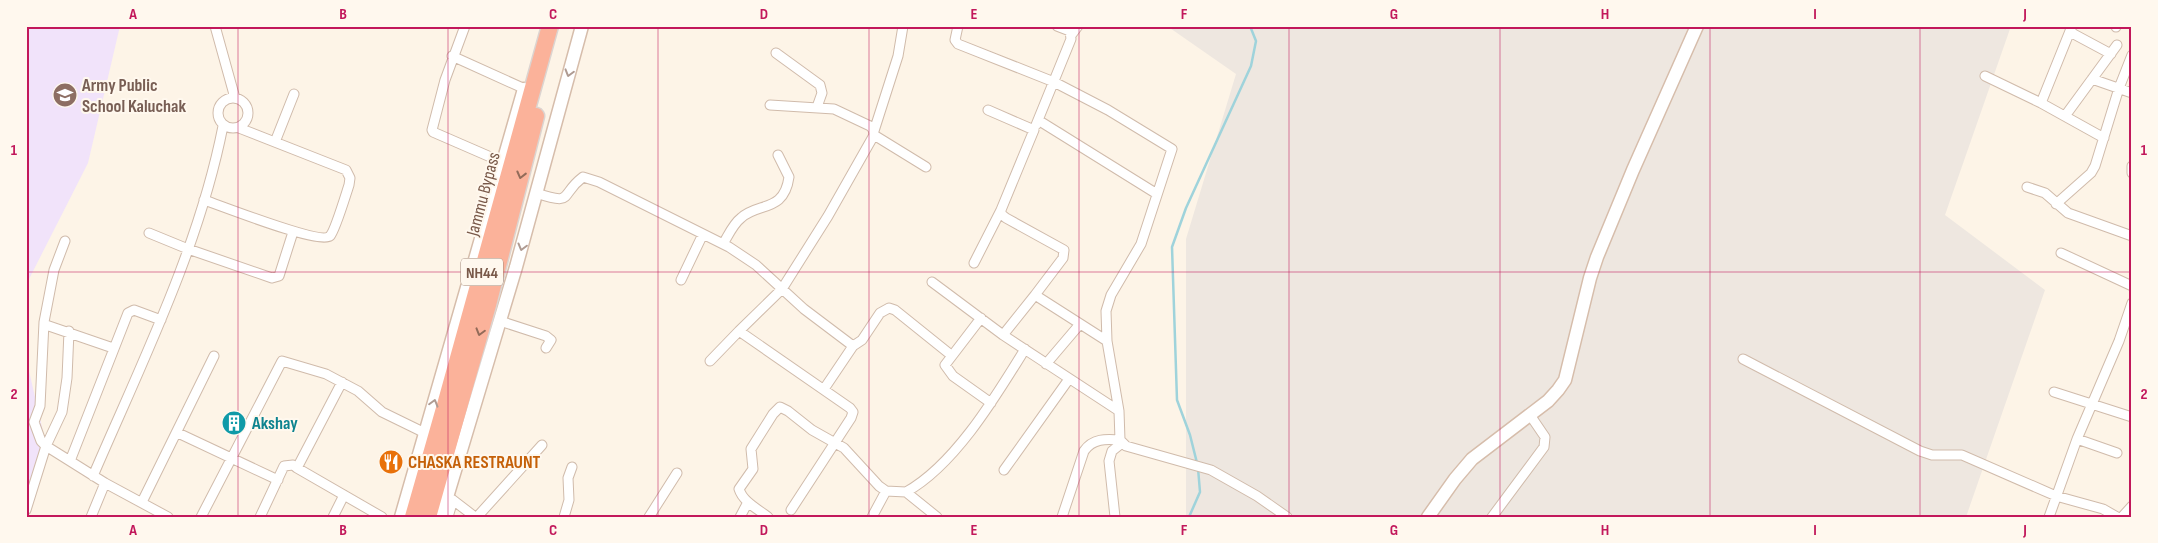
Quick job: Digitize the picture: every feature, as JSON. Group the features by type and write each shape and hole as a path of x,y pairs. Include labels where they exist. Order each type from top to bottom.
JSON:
{"highway":[{"name":"Jammu Bypass","path":"413,517 550,26"},
{"name":"Jammu Bypass","path":"428,517 445,497 488,305 559,26"}],"street":[{"path":"215,26 235,98"},
{"path":"465,26 452,56 432,130 502,162"},
{"path":"401,517 542,26"},
{"path":"442,517 445,497 500,321 582,26"},
{"path":"710,361 782,289 828,216 874,133 898,56 903,26"},
{"path":"958,26 955,40 958,44 1054,82 1108,110 1172,149 1141,244 1108,303 1106,311 1107,341 1119,411 1121,442 1112,451 1109,461 1115,517"},
{"path":"1057,26 1066,29 1072,34"},
{"path":"974,263 1001,210 1072,34 1078,26"},
{"path":"1428,517 1472,459 1553,396 1564,380 1595,262 1633,170 1697,26"},
{"path":"2041,103 2071,29 2111,54"},
{"path":"2065,116 2118,45"},
{"path":"776,53 820,85 822,93 817,107"},
{"path":"2056,204 2090,173 2098,160 2119,88 2132,55"},
{"path":"452,56 525,88"},
{"path":"1985,76 2041,103 2104,138"},
{"path":"2092,79 2132,93"},
{"path":"275,142 294,94"},
{"path":"93,476 161,320 188,249 204,200 223,126 218,117 219,107 225,100 235,98 244,103 248,112 246,121 239,128"},
{"path":"770,105 817,107 842,112 870,126 874,133 926,167"},
{"path":"988,110 1034,130"},
{"path":"1038,120 1157,194"},
{"path":"204,200 294,232 321,239 330,236 350,178 346,170 239,128 233,129 223,126"},
{"path":"723,244 741,218 774,204 785,189 789,177 778,155"},
{"path":"2132,166 2132,173"},
{"path":"536,193 553,199 562,199 569,194 583,177 591,178 723,244 756,265 782,289 853,346"},
{"path":"2027,187 2041,191 2068,213 2132,236"},
{"path":"1001,210 1006,218 1064,250 1064,258 1003,335"},
{"path":"149,233 188,249 276,278 279,276 294,232"},
{"path":"681,280 703,234"},
{"path":"65,241 52,276 44,322 40,406 34,422 41,441 46,446 93,476 142,502 163,516"},
{"path":"2061,253 2132,286"},
{"path":"932,282 1003,335 1119,411"},
{"path":"1035,295 1107,341"},
{"path":"2049,517 2077,439 2119,342 2132,303"},
{"path":"824,389 853,346 862,340 880,313 889,308 895,310 951,356"},
{"path":"70,461 113,348 131,310 161,320"},
{"path":"981,318 946,363 948,370 962,383 991,403"},
{"path":"500,321 546,336 551,340 546,348"},
{"path":"44,322 113,348"},
{"path":"1046,364 1080,324"},
{"path":"26,510 46,446 62,412 67,378 69,331"},
{"path":"739,331 846,404 852,412 851,418 791,510"},
{"path":"768,517 748,502 742,496 739,489 753,469 752,449 777,409 782,407 812,430 851,454 879,486 886,491 906,492 915,487 947,458 991,403 1024,349"},
{"path":"142,502 178,433 214,356"},
{"path":"1743,359 1920,450 1932,454 1962,455 2056,496 2117,517"},
{"path":"202,517 282,361 326,374 342,382 358,391 382,412 425,433"},
{"path":"1004,470 1069,379"},
{"path":"297,468 342,382"},
{"path":"2054,392 2132,417"},
{"path":"1492,517 1544,447 1545,437 1530,415"},
{"path":"178,433 278,480"},
{"path":"2077,439 2116,453"},
{"path":"1062,517 1088,446 1099,440 1121,442 1223,476 1251,492 1287,517"},
{"path":"445,497 476,517 542,446"},
{"path":"260,517 284,466 297,468 382,517"},
{"path":"564,517 569,500 568,478 572,467"},
{"path":"648,517 677,473"},
{"path":"91,517 105,483"},
{"path":"872,517 886,491"},
{"path":"906,492 937,517"},
{"path":"333,517 344,495"},
{"path":"445,497 448,517"},
{"path":"740,517 748,502"},
{"path":"2122,517 2132,506"}],"shaded area":[{"name":"Army Public School Kaluchak","path":"26,26 120,26 88,163 26,285"},
{"path":"1167,26 2011,26 1945,215 2045,290 1966,517 1186,517 1186,239 1236,74"},
{"path":"26,358 45,440 26,502"}],"waterway":[{"path":"1197,463 1190,435 1177,400 1172,247 1186,208 1251,66 1256,41 1250,26"},
{"path":"1189,517 1200,492 1198,468"}],"place":[{"name":"Army Public School Kaluchak","path":"65,95"},
{"name":"Akshay","path":"234,423"},
{"name":"CHASKA RESTRAUNT","path":"391,462"}]}
